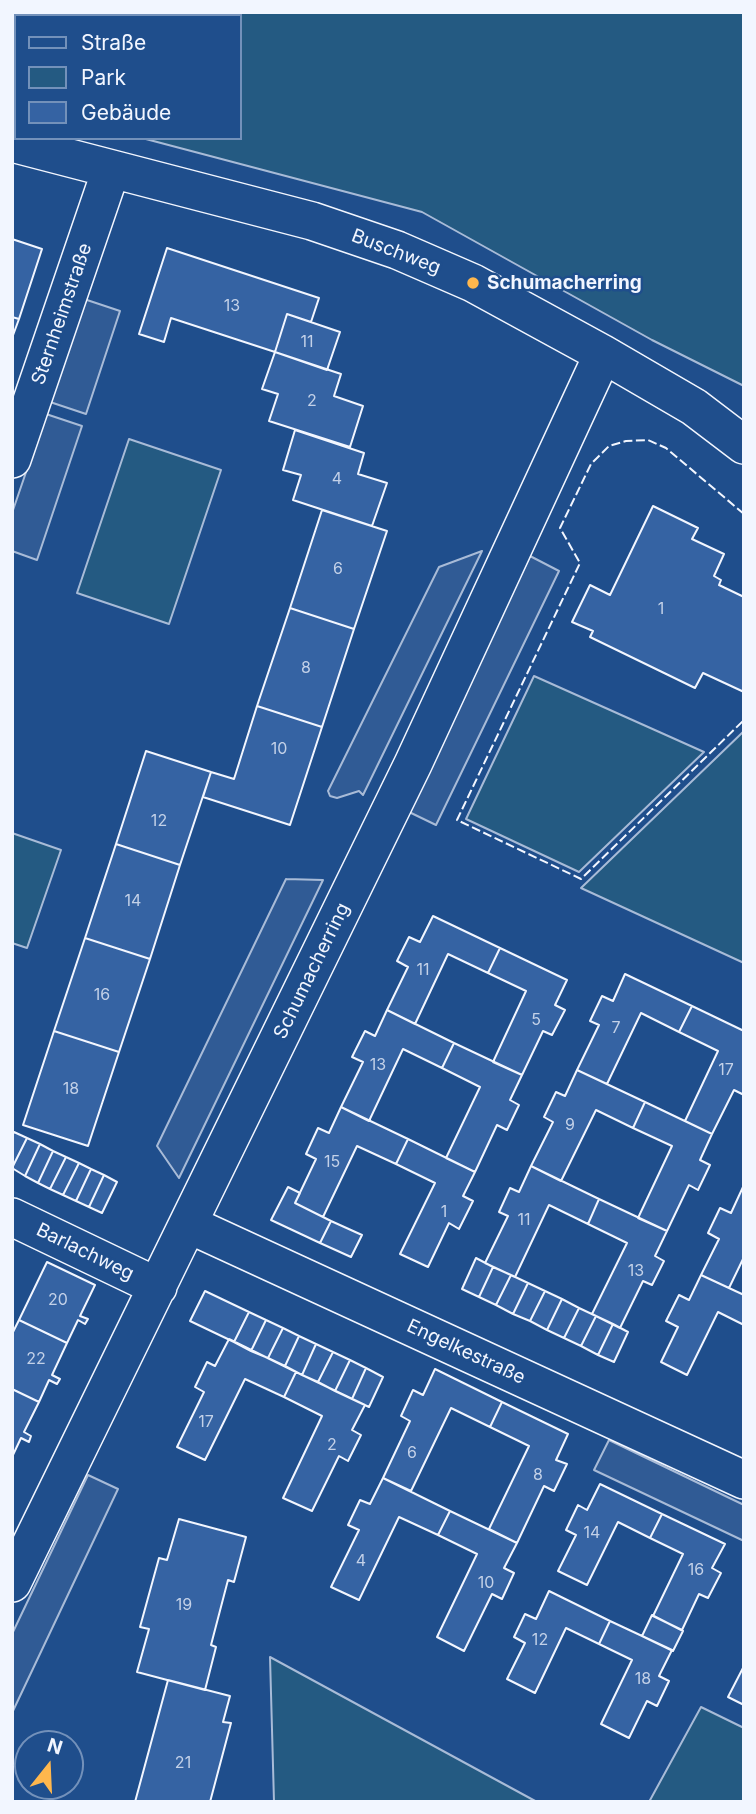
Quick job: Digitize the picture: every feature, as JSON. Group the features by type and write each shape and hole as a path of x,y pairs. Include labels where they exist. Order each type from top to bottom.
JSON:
{"street":[{"name":"Buschweg","path":"12,143 312,221 397,250 473,283 603,354 694,407 744,445"},
{"name":"Sternheimstraße","path":"12,459 111,170"},
{"name":"Schumacherring","path":"12,1583 413,764 603,354"},
{"name":"Barlachweg","path":"12,1217 158,1287"},
{"name":"Engelkestraße","path":"188,1224 744,1480"}],"green space":[{"path":"12,12 744,12 744,386 652,340 422,212 150,140 242,140 242,14 14,14 12,114"},
{"path":"129,439 221,470 169,624 77,593"},
{"path":"534,676 704,752 579,872 466,819"},
{"path":"744,731 744,963 581,888"},
{"path":"12,833 61,850 27,948 12,943"},
{"path":"270,1657 537,1802 274,1802"},
{"path":"701,1707 744,1728 744,1802 649,1802"}],"shaded area":[{"path":"84,299 120,311 86,414 50,402"},
{"path":"46,414 82,426 37,560 12,551 12,513"},
{"path":"482,551 363,795 359,791 337,798 330,796 328,791 439,567"},
{"path":"530,556 559,571 436,825 407,811"},
{"path":"286,879 323,880 179,1178 157,1146"},
{"path":"609,1440 744,1505 744,1541 594,1470"},
{"path":"88,1475 118,1489 12,1713 12,1634"}],"building":[{"path":"12,239 42,249 19,319 12,317"},
{"path":"167,248 319,298 311,322 287,314 275,352 171,318 164,342 139,334"},
{"path":"287,314 340,332 327,370 275,352"},
{"path":"12,317 19,319 12,338"},
{"path":"275,352 341,374 334,396 363,406 350,447 269,421 278,394 262,389"},
{"path":"295,430 364,453 358,474 387,483 372,526 293,500 301,475 283,470"},
{"path":"653,506 698,528 692,539 724,554 714,576 721,580 719,585 744,597 744,692 703,673 695,688 590,637 593,631 572,622 590,585 610,595"},
{"path":"322,510 387,531 354,629 290,608"},
{"path":"290,608 354,629 322,727 257,706"},
{"path":"257,706 322,727 290,825 203,797 211,772 234,779"},
{"path":"146,751 211,772 180,865 116,844"},
{"path":"116,844 180,865 150,959 85,938"},
{"path":"433,916 500,948 488,973 448,954 415,1024 387,1010 408,967 397,961 409,937 420,942"},
{"path":"85,938 150,959 119,1052 54,1031"},
{"path":"500,948 567,980 555,1005 565,1010 552,1035 543,1031 522,1075 493,1062 526,991 488,973"},
{"path":"625,974 692,1006 679,1032 641,1013 607,1084 577,1070 599,1025 590,1021 602,996 613,1001"},
{"path":"692,1006 744,1031 744,1095 734,1090 712,1134 685,1121 718,1051 679,1032"},
{"path":"387,1010 454,1043 442,1068 403,1049 369,1121 341,1107 363,1062 352,1057 365,1031 375,1036"},
{"path":"54,1031 119,1052 88,1146 23,1125"},
{"path":"454,1043 522,1075 510,1100 519,1105 507,1130 497,1125 475,1172 446,1158 480,1087 442,1068"},
{"path":"577,1070 645,1102 633,1128 596,1110 561,1181 531,1166 553,1122 544,1117 556,1092 565,1096"},
{"path":"645,1102 712,1134 700,1160 710,1165 698,1190 689,1185 667,1231 638,1218 672,1146 633,1128"},
{"path":"341,1107 408,1139 396,1164 357,1146 323,1217 295,1203 316,1159 306,1154 318,1128 329,1133"},
{"path":"14,1132 27,1138 12,1168 12,1136"},
{"path":"27,1138 40,1144 25,1176 12,1168"},
{"path":"408,1139 475,1172 463,1196 473,1201 459,1229 449,1223 428,1267 400,1254 435,1183 396,1164"},
{"path":"40,1144 53,1151 38,1183 25,1176"},
{"path":"53,1151 66,1157 50,1189 38,1183"},
{"path":"66,1157 79,1163 63,1195 50,1189"},
{"path":"79,1163 91,1169 76,1201 63,1195"},
{"path":"531,1166 599,1199 588,1224 549,1205 515,1277 485,1263 508,1216 499,1212 510,1188 519,1192"},
{"path":"91,1169 104,1175 89,1207 76,1201"},
{"path":"104,1175 117,1182 102,1213 89,1207"},
{"path":"288,1187 300,1193 295,1203 331,1221 320,1243 271,1220"},
{"path":"743,1187 744,1257 729,1288 701,1275 719,1239 708,1233 720,1208 731,1213"},
{"path":"599,1199 667,1231 655,1256 664,1261 652,1285 643,1281 620,1328 592,1314 627,1243 588,1224"},
{"path":"331,1221 362,1235 351,1257 320,1243"},
{"path":"476,1258 493,1267 479,1297 462,1289"},
{"path":"47,1262 95,1285 80,1316 88,1319 85,1324 78,1320 67,1343 19,1320"},
{"path":"493,1267 511,1275 496,1305 479,1297"},
{"path":"511,1275 528,1283 513,1314 496,1305"},
{"path":"701,1275 744,1295 744,1325 718,1312 687,1375 661,1362 678,1327 666,1321 679,1295 689,1300"},
{"path":"528,1283 545,1291 530,1321 513,1314"},
{"path":"205,1291 249,1312 234,1342 190,1321"},
{"path":"545,1291 562,1299 547,1330 530,1321"},
{"path":"562,1299 579,1308 564,1338 547,1330"},
{"path":"579,1308 596,1316 581,1346 564,1338"},
{"path":"249,1312 266,1320 251,1351 234,1342"},
{"path":"596,1316 613,1324 598,1355 581,1346"},
{"path":"19,1320 67,1343 52,1375 60,1379 57,1384 49,1380 39,1402 12,1389 12,1334"},
{"path":"266,1320 283,1328 268,1358 251,1351"},
{"path":"613,1324 628,1332 614,1362 598,1355"},
{"path":"283,1328 299,1336 285,1366 268,1358"},
{"path":"299,1336 316,1344 302,1375 285,1366"},
{"path":"229,1339 296,1372 284,1397 245,1379 205,1460 177,1447 204,1392 195,1387 207,1362 215,1366"},
{"path":"316,1344 333,1352 318,1382 302,1375"},
{"path":"333,1352 350,1360 335,1391 318,1382"},
{"path":"350,1360 366,1368 352,1399 335,1391"},
{"path":"366,1368 383,1377 369,1407 352,1399"},
{"path":"435,1369 502,1402 490,1427 451,1408 411,1491 383,1478 410,1421 401,1416 413,1390 423,1395"},
{"path":"296,1372 365,1405 352,1430 361,1435 348,1461 339,1456 312,1511 283,1498 322,1416 284,1397"},
{"path":"12,1389 39,1402 24,1432 31,1436 29,1442 21,1438 12,1457"},
{"path":"502,1402 568,1434 556,1460 567,1464 554,1491 544,1486 517,1543 489,1529 529,1446 490,1427"},
{"path":"383,1478 450,1511 438,1535 399,1517 359,1600 331,1587 359,1530 348,1525 360,1500 370,1504"},
{"path":"600,1484 662,1514 650,1538 618,1522 587,1585 558,1571 576,1535 566,1530 578,1505 587,1510"},
{"path":"450,1511 517,1543 504,1568 514,1573 502,1599 492,1594 464,1651 437,1637 477,1554 438,1535"},
{"path":"662,1514 725,1544 712,1568 721,1573 708,1598 699,1594 682,1630 653,1616 683,1554 650,1538"},
{"path":"179,1519 246,1537 234,1582 228,1580 211,1645 216,1647 205,1690 137,1672 149,1629 140,1627 159,1558 167,1560"},
{"path":"549,1591 610,1621 599,1644 566,1628 535,1693 507,1679 525,1643 514,1637 525,1614 536,1619"},
{"path":"652,1615 683,1631 673,1651 642,1636"},
{"path":"610,1621 672,1650 659,1676 669,1681 657,1706 647,1701 629,1738 601,1724 632,1660 599,1644"},
{"path":"744,1666 744,1705 728,1697"},
{"path":"168,1680 230,1696 223,1722 231,1723 210,1802 135,1802"}],"fence":[{"path":"744,514 666,448 648,440 626,441 609,446 591,464 560,528 580,563 457,820 581,879 744,720"}],"place":[{"name":"Schumacherring","path":"473,283"}]}
